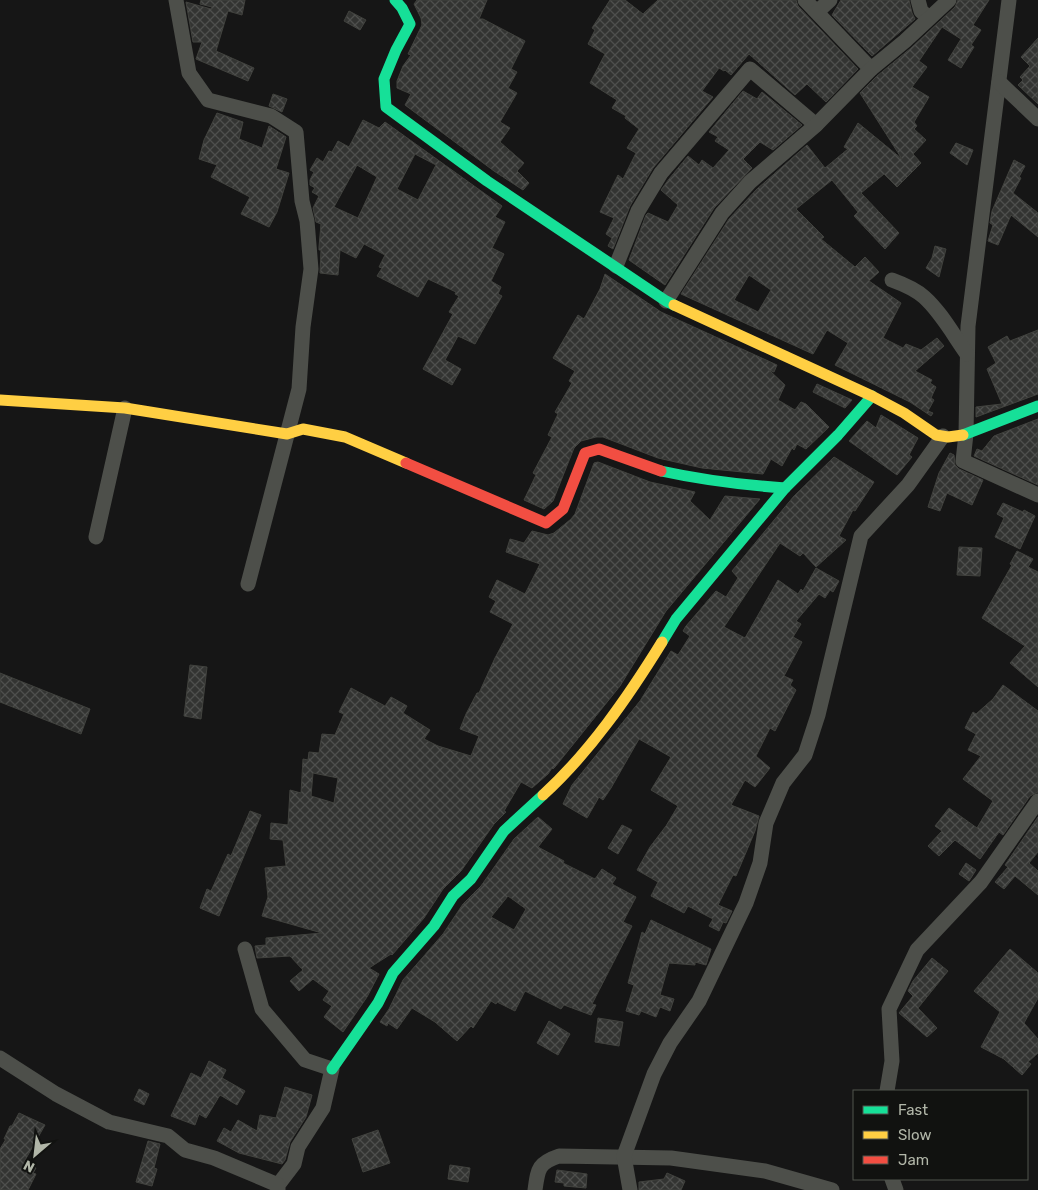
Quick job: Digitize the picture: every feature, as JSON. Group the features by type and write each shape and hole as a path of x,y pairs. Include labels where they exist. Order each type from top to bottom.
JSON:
{"street":[{"path":"176,0 189,73 208,100 271,116 296,132 302,201 307,221 311,269 303,326 299,389 248,584"},
{"path":"395,0 402,8 410,24 396,50 384,79 386,107 487,181 666,301 872,396 904,413 936,435 966,434 1038,406"},
{"path":"805,0 871,68"},
{"path":"817,12 830,0"},
{"path":"918,0 921,11 929,18"},
{"path":"666,301 722,213 750,182 816,125 871,68 905,42 949,0"},
{"path":"1009,0 968,326 966,434 963,461 1038,495"},
{"path":"616,266 638,210 661,173 750,69 816,125"},
{"path":"998,82 1038,119"},
{"path":"892,280 912,288 924,296 967,354"},
{"path":"0,1058 56,1094 110,1122 168,1136 185,1150 214,1158 278,1188 294,1164 298,1147 323,1108 332,1069 378,1003 393,973 434,926 453,896 471,879 504,831 564,776 630,693 676,620 785,488 838,435 872,396"},
{"path":"0,400 125,408 288,434 303,429 345,437 546,524 563,509 585,453 599,449 654,470 672,474 730,484 785,488"},
{"path":"96,537 125,408"},
{"path":"630,1190 624,1156 654,1074 670,1043 699,1001 746,904 760,863 766,823 783,783 805,755 818,715 862,536 908,484 943,436"},
{"path":"887,1090 892,1061 889,1009 917,950 981,882 1038,801"},
{"path":"244,949 262,1009 305,1060 332,1069"},
{"path":"535,1190 537,1172 546,1160 560,1156 671,1158 766,1171 832,1190"}],"building":[{"path":"201,0 245,0 242,15 228,11 216,51 254,68 248,81 196,59 202,42 193,42 186,2 211,9 212,7 200,4"},
{"path":"417,0 487,0 479,19 483,19 525,41 511,69 517,72 508,88 517,93 500,122 510,128 500,142 524,163 517,171 529,183 523,190 494,171 405,105 411,94 397,88 397,81 403,66 411,55 408,54 422,25 421,18 414,4"},
{"path":"610,0 625,0 643,14 658,0 796,0 798,6 858,69 826,102 807,84 795,95 749,54 731,75 719,68 702,91 713,97 653,168 630,206 613,249 608,246 612,238 606,234 614,218 600,212 618,175 623,179 636,153 627,148 639,129 625,118 626,116 612,108 617,100 590,83 605,54 588,44 595,30 592,28"},
{"path":"841,0 909,0 915,19 872,56 832,15"},
{"path":"958,0 989,0 973,25 981,30 971,45 974,47 961,68 948,60 961,39 942,27 919,61 927,67 912,87 929,97 914,122 917,126 914,129 926,140 913,154 921,163 897,187 884,174 861,193 899,233 885,249 854,216 858,212 832,180 796,209 824,237 821,239 855,267 865,257 879,272 869,281 901,303 883,338 903,348 906,344 921,350 937,338 944,346 915,371 932,380 930,383 936,387 931,398 934,400 928,411 933,413 931,416 910,402 835,365 848,343 827,330 813,354 681,294 729,219 757,189 807,145 825,168 848,149 844,147 858,123 902,159 860,93 955,7","holes":["749,275 771,290 758,312 734,300"]},
{"path":"349,11 366,20 360,30 344,21"},
{"path":"1038,38 1038,104 1018,85 1023,80 1020,77 1030,66 1021,57"},
{"path":"743,91 757,99 762,92 802,125 773,150 760,142 743,159 752,168 714,208 665,285 629,260 646,215 648,213 668,222 678,205 661,190 688,156 699,165 702,160 713,168 729,150 715,141 718,137 709,132"},
{"path":"273,94 287,99 282,112 269,106"},
{"path":"217,113 243,122 239,139 262,148 269,126 286,137 276,169 289,173 277,212 269,227 241,214 250,197 211,177 217,165 199,159 204,140"},
{"path":"363,120 379,128 385,122 502,206 495,217 505,222 492,248 504,254 491,281 501,287 498,294 502,296 475,344 458,336 445,360 461,369 452,385 423,369 453,314 449,312 459,296 455,294 456,292 428,279 418,297 377,276 382,268 379,267 385,255 364,244 356,258 340,250 338,275 320,273 321,250 319,250 319,247 321,224 316,222 313,208 319,196 312,192 315,188 310,185 310,180 314,172 310,170 317,158 323,162 329,151 332,152 338,141 349,147","holes":["415,154 436,165 418,200 397,189","357,165 377,177 358,218 334,207"]},
{"path":"956,143 973,150 967,165 950,153"},
{"path":"1014,160 1025,166 1013,193 1038,213 1038,237 1011,215 998,245 988,241 993,225 990,223 992,211"},
{"path":"935,246 946,249 939,277 926,268 932,258"},
{"path":"605,274 661,312 777,365 774,372 769,370 785,385 778,400 795,410 801,402 806,404 829,427 806,449 797,444 794,450 792,448 782,466 771,459 763,474 702,468 658,458 603,437 596,437 581,441 574,448 553,501 544,509 524,500 536,475 533,473 552,437 548,435 558,414 555,412 572,383 569,381 575,371 553,358 578,315 584,319 600,289"},
{"path":"1038,330 1038,394 976,417 976,407 1002,404 987,369 996,363 988,347 1007,336 1010,341"},
{"path":"817,384 852,400 845,408 813,392"},
{"path":"881,415 918,438 909,455 912,457 897,475 849,441 867,421 876,428"},
{"path":"1038,419 1038,485 974,456 977,449 982,451 994,436"},
{"path":"950,453 954,455 955,465 959,469 983,480 972,505 947,493 940,511 928,507 939,473"},
{"path":"834,457 874,482 855,511 853,510 839,536 846,540 816,567 803,553 800,556 780,543 724,627 745,638 778,580 798,594 801,589 803,591 816,568 839,581 833,592 830,590 825,598 819,594 796,621 801,624 793,637 802,642 784,676 793,680 790,685 796,690 775,731 770,728 756,756 770,768 755,787 745,780 731,805 759,816 755,831 736,876 733,875 718,905 732,911 726,923 723,922 719,931 709,926 713,919 688,906 684,913 651,896 658,882 637,870 678,806 651,790 671,757 639,739 611,788 603,800 599,797 587,818 563,804 572,785 640,701 671,651 678,655 690,636 683,631 686,626 716,591 726,597 738,578 732,571 794,496"},
{"path":"598,462 650,482 695,492 690,501 710,520 725,496 760,499 666,611 620,686 555,767 532,788 521,782 504,811 506,812 494,824 461,871 443,889 424,918 392,955 369,968 379,974 367,997 343,1032 324,1017 332,1006 323,1000 329,991 313,979 299,991 290,981 303,970 290,956 257,958 255,946 266,945 266,938 322,933 262,916 268,897 265,868 286,866 283,840 270,839 271,823 288,825 290,790 301,793 303,759 308,760 309,752 319,753 322,734 335,735 344,714 339,712 351,688 385,706 391,697 407,706 403,713 430,730 424,739 438,746 471,756 479,736 460,729 513,624 490,612 496,601 489,597 497,580 525,594 540,564 506,552 510,539 524,543 532,531 548,535 554,533 571,519 575,514 594,463","holes":["313,773 338,778 334,803 311,796"]},
{"path":"1003,503 1035,516 1020,549 995,537 1004,518 997,514"},
{"path":"959,547 982,548 980,576 957,575"},
{"path":"1017,551 1033,559 1028,567 1038,572 1038,687 1010,663 1025,646 982,618 1012,565 1010,564"},
{"path":"190,665 207,667 201,719 184,716"},
{"path":"0,673 90,709 81,734 0,702"},
{"path":"1003,685 1038,711 1038,792 1030,796 1003,835 999,832 980,859 955,840 939,856 928,846 942,831 935,826 949,808 977,828 993,801 963,779 981,756 968,750 976,734 965,728 973,712 976,714 993,699"},
{"path":"250,811 261,815 219,916 200,908 207,889 211,891 228,854 231,856"},
{"path":"538,817 552,829 538,847 564,861 563,863 595,879 602,869 616,878 612,884 636,897 623,922 632,926 592,1004 596,1005 591,1015 564,1005 561,1009 525,991 515,1011 491,1001 473,1028 471,1026 457,1041 435,1022 412,1008 397,1029 388,1023 387,1026 380,1022 389,1009 403,980 443,934 463,904 481,886 514,839","holes":["508,896 526,909 514,930 491,917"]},
{"path":"1038,817 1038,852 1029,863 1038,871 1038,895 1015,876 1004,889 995,882 1008,867 1005,865"},
{"path":"622,825 632,830 618,854 608,848"},
{"path":"966,863 976,870 969,881 959,874"},
{"path":"651,920 711,949 706,965 695,962 695,965 669,963 660,995 674,999 670,1011 660,1007 656,1017 641,1011 639,1015 626,1011 634,985 628,983 642,932 645,934"},
{"path":"1010,949 1038,973 1038,998 1024,1023 1038,1039 1038,1053 1028,1062 1031,1064 1022,1075 1004,1059 981,1047 1000,1012 974,991"},
{"path":"932,958 948,971 918,1008 937,1028 927,1037 899,1013 913,996 908,991 913,981"},
{"path":"598,1018 623,1022 619,1046 595,1042"},
{"path":"549,1021 570,1034 558,1055 537,1043"},
{"path":"209,1061 226,1070 222,1078 245,1091 237,1105 220,1095 206,1118 199,1114 195,1125 171,1116 191,1073 201,1078"},
{"path":"285,1087 312,1095 306,1117 290,1142 282,1164 239,1153 217,1141 224,1128 231,1132 238,1120 257,1131 260,1115 276,1118"},
{"path":"139,1089 149,1094 144,1105 134,1100"},
{"path":"19,1113 45,1125 24,1162 36,1168 33,1173 36,1174 28,1190 0,1190 0,1149 6,1139 4,1139 10,1126 12,1126"},
{"path":"378,1130 390,1163 363,1172 352,1139"},
{"path":"148,1141 160,1144 154,1168 157,1169 152,1186 136,1182"},
{"path":"450,1165 470,1168 468,1182 448,1179"},
{"path":"557,1170 587,1174 586,1188 564,1186 564,1183 555,1182"},
{"path":"667,1173 685,1181 681,1190 639,1190 639,1182 664,1179"}],"traffic: fast":[{"path":"395,0 402,8 410,24 396,50 384,79 386,107 487,181 674,305"},
{"path":"662,642 676,619 785,488 838,435 872,396"},
{"path":"963,435 1038,406"},
{"path":"661,471 723,482 785,488"},
{"path":"332,1069 378,1003 393,973 434,926 453,896 471,879 504,831 543,795"}],"traffic: slow":[{"path":"674,305 872,396 904,413 936,435 948,437 963,435"},
{"path":"0,400 125,408 287,434 303,429 345,437 406,463"},
{"path":"543,795 577,761 607,723 636,683 662,642"}],"traffic: jam":[{"path":"406,463 546,523 563,509 585,453 599,449 661,471"}]}
